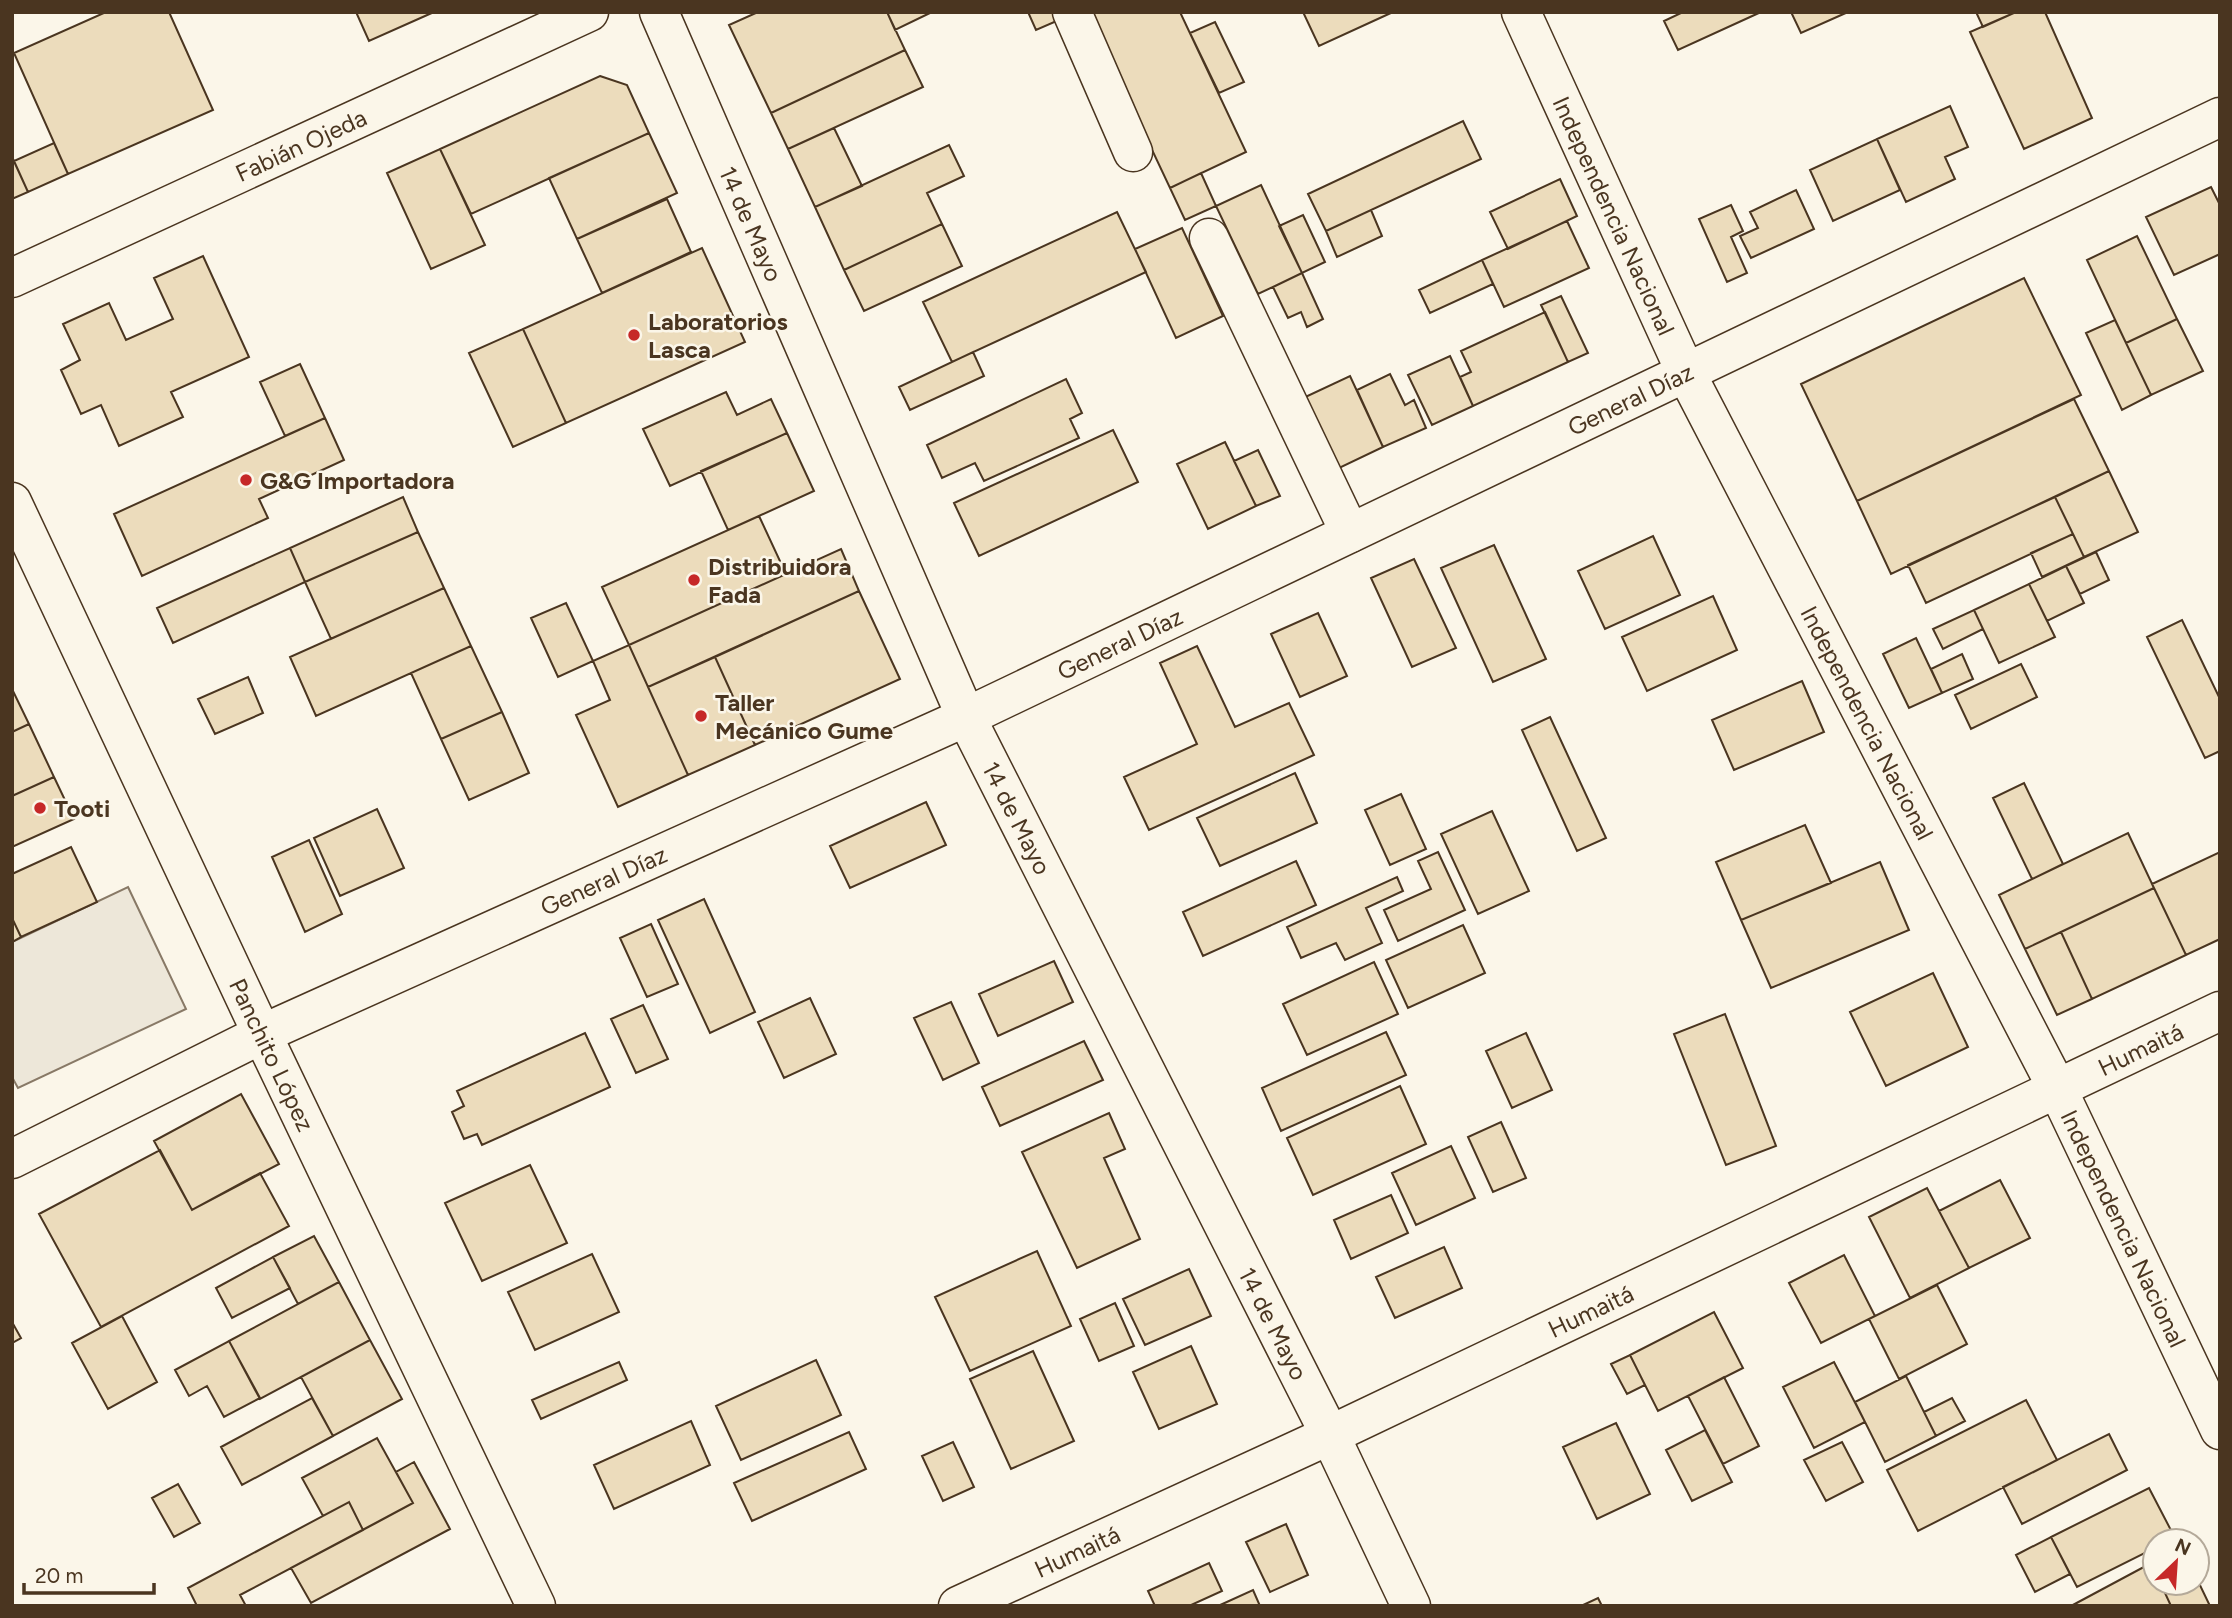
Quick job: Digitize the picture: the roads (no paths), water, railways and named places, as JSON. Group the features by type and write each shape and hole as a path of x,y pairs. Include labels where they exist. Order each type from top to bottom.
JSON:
{"street":[{"name":"Fabián Ojeda","path":"12,278 589,12"},
{"name":"14 de Mayo","path":"659,12 966,717 1330,1435 1410,1606"},
{"path":"1072,12 1133,152"},
{"name":"Independencia Nacional","path":"1521,12 1686,373 2057,1088 2220,1430"},
{"name":"General Díaz","path":"12,1159 262,1034 966,717 2220,117"},
{"path":"1209,238 1350,533"},
{"name":"Panchito López","path":"12,502 262,1034 536,1606"},
{"name":"Humaitá","path":"958,1606 1330,1435 2220,1011"}],"place":[{"name":"Laboratorios Lasca","path":"634,335"},
{"name":"G&G Importadora","path":"246,480"},
{"name":"Distribuidora Fada","path":"694,580"},
{"name":"Taller Mecánico Gume","path":"701,716"},
{"name":"Tooti","path":"40,808"}]}
